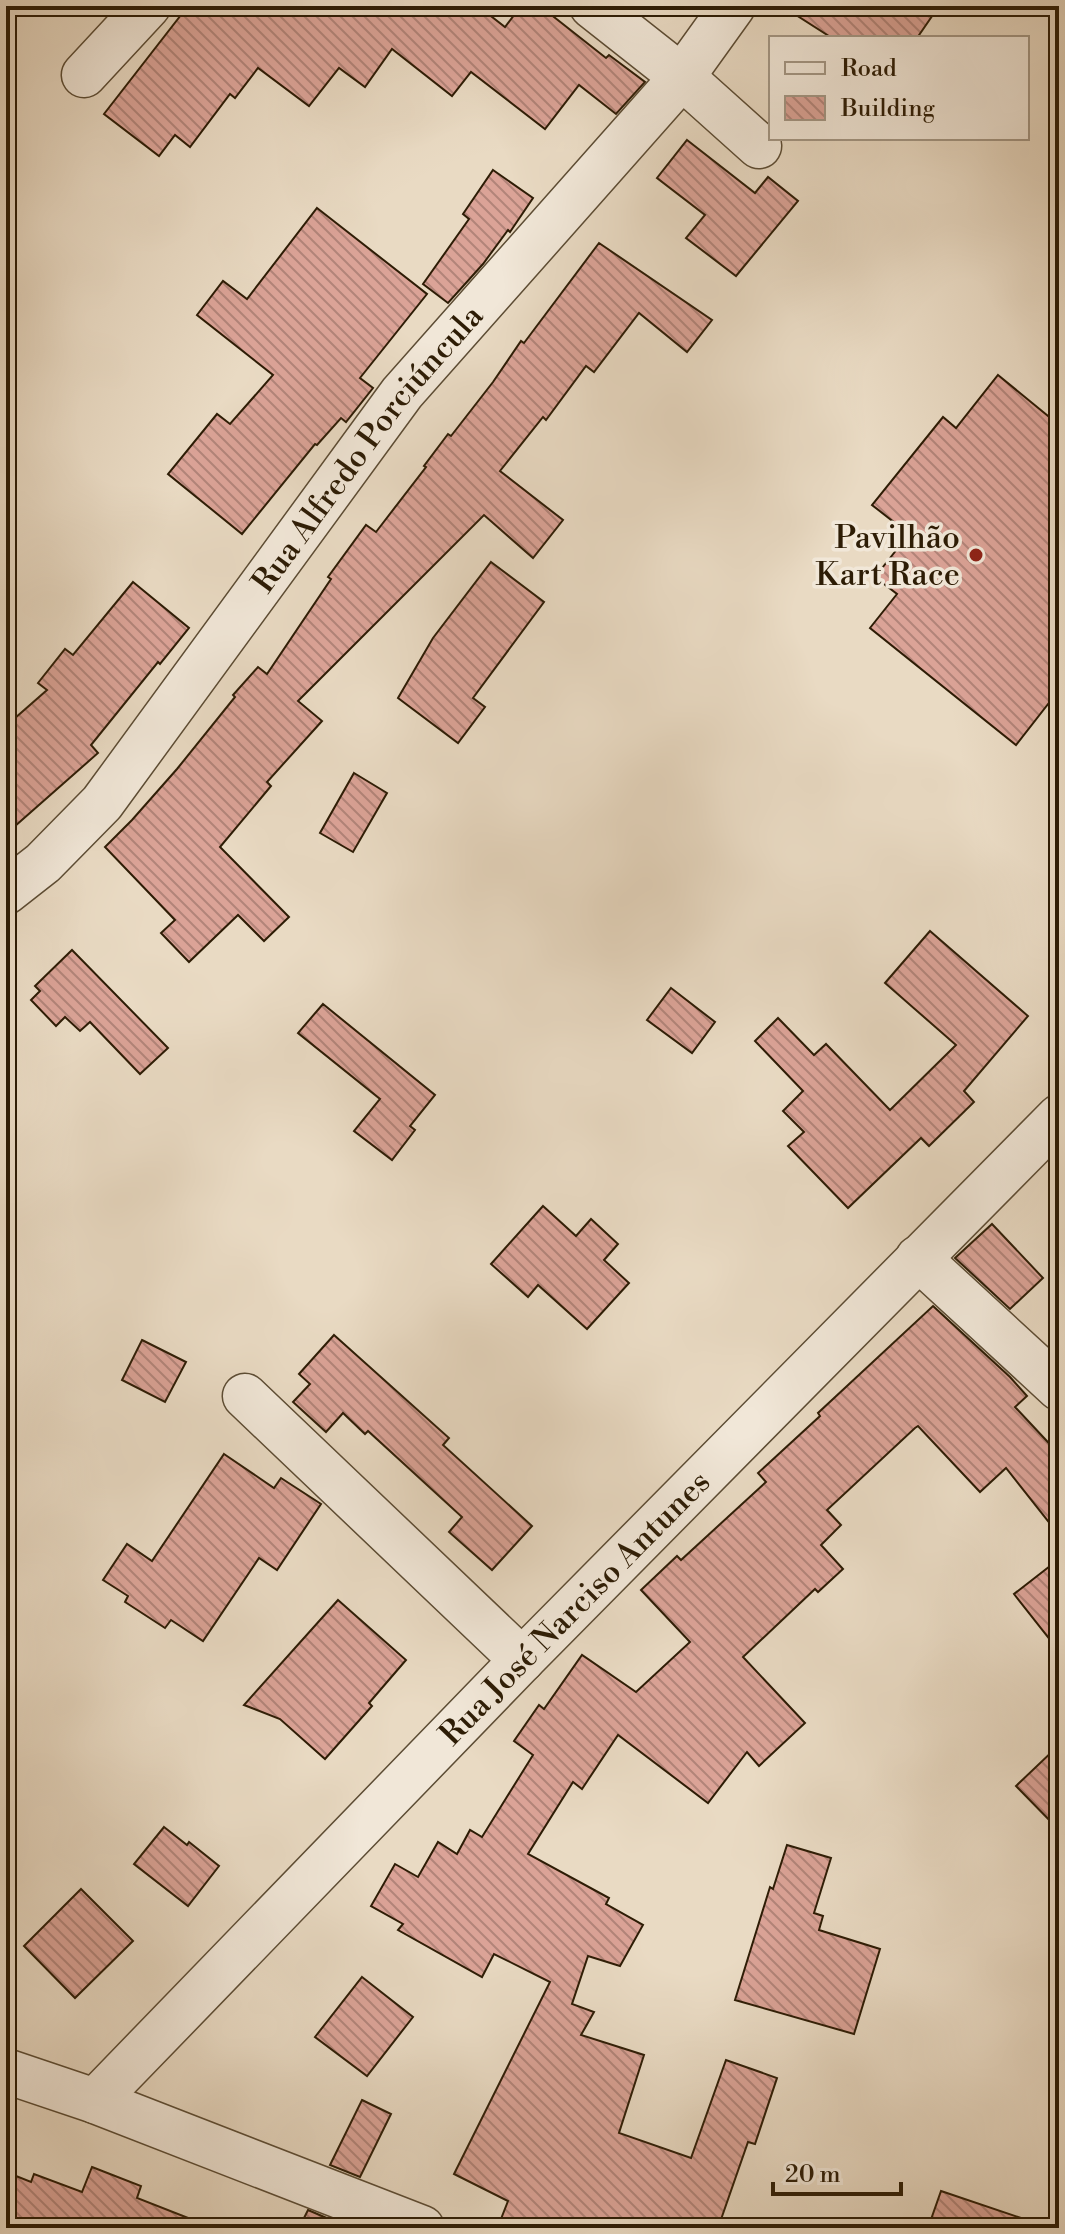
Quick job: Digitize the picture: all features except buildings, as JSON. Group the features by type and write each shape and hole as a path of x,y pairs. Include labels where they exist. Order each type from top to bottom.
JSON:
{"street":[{"path":"84,75 148,6"},
{"path":"592,6 682,77 759,146"},
{"name":"Rua Alfredo Porciúncula","path":"6,892 43,863 102,803 402,393 682,77 733,6"},
{"name":"Rua José Narciso Antunes","path":"95,2101 522,1660 1059,1117"},
{"path":"918,1258 1059,1388"},
{"path":"245,1396 522,1660"},
{"path":"6,2071 95,2101 368,2218 422,2228"}],"place":[{"name":"Pavilhão Kart Race","path":"976,555"}]}
